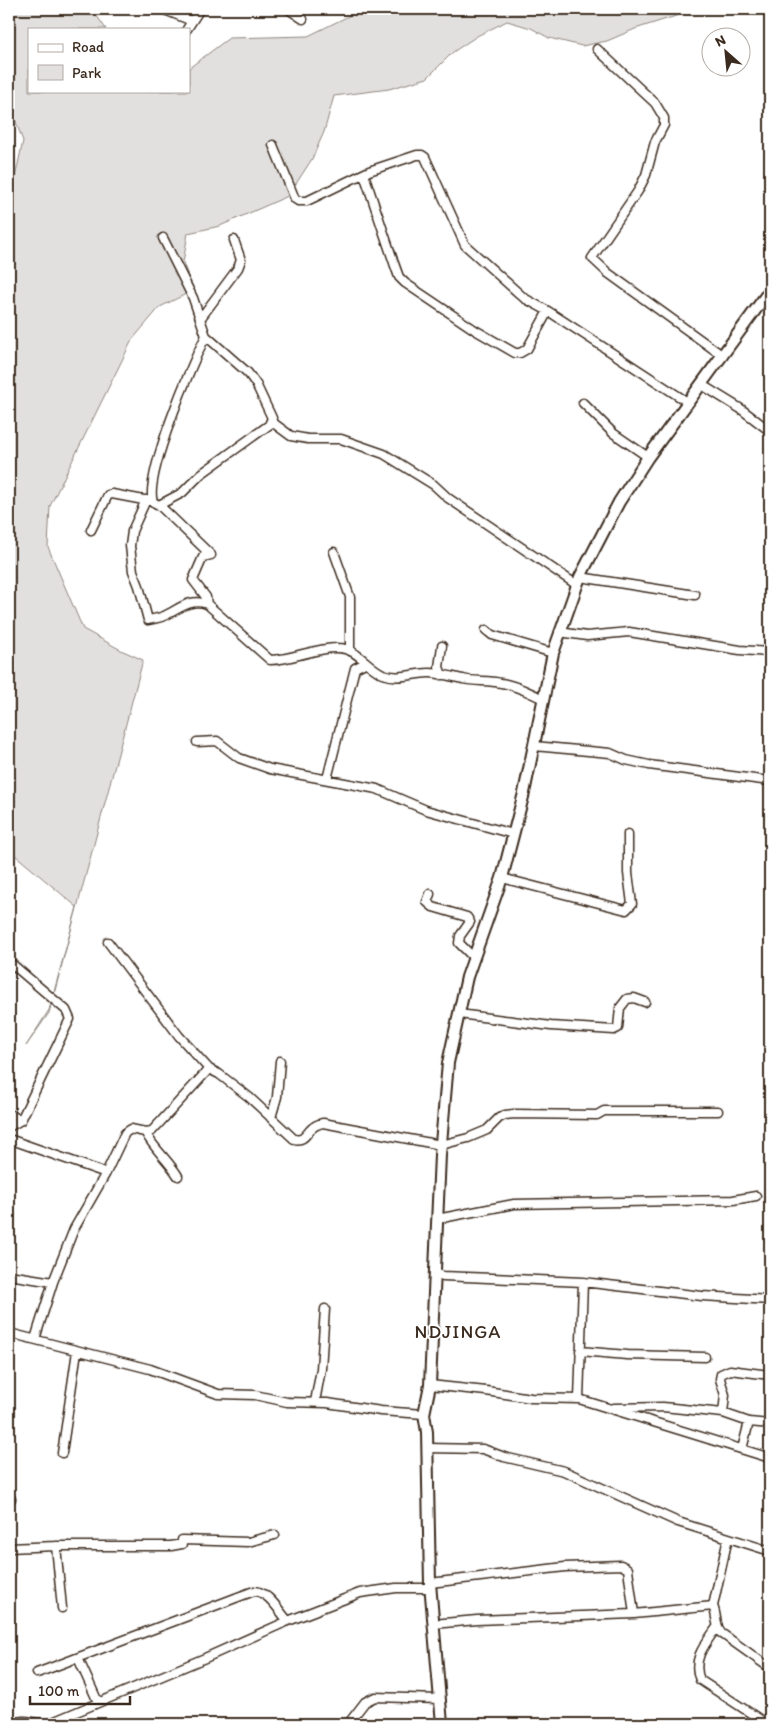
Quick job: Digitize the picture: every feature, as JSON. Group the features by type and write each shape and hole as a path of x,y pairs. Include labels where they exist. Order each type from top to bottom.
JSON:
{"street":[{"path":"162,9 192,21"},
{"path":"188,28 200,9"},
{"path":"288,9 304,19"},
{"path":"597,49 655,102 664,118 664,126 655,142 646,175 638,191 592,258 608,273 723,356"},
{"path":"273,144 295,198 298,201 307,201 364,174 417,155 422,155 425,157 465,245 524,298 548,311 688,403"},
{"path":"364,174 399,277 405,283 475,330 515,353 527,350 548,311"},
{"path":"163,238 193,298 206,336 248,373 256,384 272,418 272,422 291,436 308,440 341,439 384,454 434,485 456,504 579,581 695,595"},
{"path":"200,319 238,268 241,260 234,240"},
{"path":"442,1724 430,1586 427,1448 424,1414 430,1385 441,1145 448,1064 467,977 502,878 524,793 553,653 579,581 619,502 648,457 770,290"},
{"path":"206,336 197,353 167,430 151,492 153,502 210,555 203,557 193,580 206,597 207,604"},
{"path":"702,385 741,409 770,432"},
{"path":"583,403 613,433 648,457"},
{"path":"91,530 108,495 112,494 153,502 182,493 201,474 272,422"},
{"path":"153,502 132,531 130,546 133,571 148,620 163,616 183,605 197,601 207,604 270,660 282,660 297,655 337,648 350,650 365,663 384,674 408,676 429,673 442,674 464,680 502,683 522,689 544,700"},
{"path":"334,552 350,597 350,650"},
{"path":"486,630 492,635 553,653"},
{"path":"559,632 587,636 629,632 740,650 770,652"},
{"path":"442,646 439,667 442,674"},
{"path":"327,779 355,668 365,663"},
{"path":"197,742 217,741 239,758 270,769 377,789 426,810 513,834"},
{"path":"534,746 610,753 626,760 649,765 770,781"},
{"path":"502,878 626,910 632,904 628,873 628,834"},
{"path":"430,894 427,902 433,907 467,918 470,922 460,936 459,943 474,958"},
{"path":"108,942 179,1036 209,1069 219,1074 248,1096 294,1139 302,1139 315,1125 324,1123 441,1145 468,1138 487,1130 505,1115 597,1115 604,1110 718,1111"},
{"path":"9,1127 21,1120 70,1019 66,1010 12,964"},
{"path":"459,1014 551,1026 614,1030 618,1028 620,1008 627,999 634,998 645,1002"},
{"path":"271,1118 277,1097 280,1061"},
{"path":"36,1339 53,1282 74,1229 106,1173 125,1132 131,1129 145,1132 156,1128 209,1069"},
{"path":"9,1114 21,1120"},
{"path":"145,1132 150,1142 171,1164 178,1176"},
{"path":"9,1139 106,1173"},
{"path":"437,1219 514,1204 733,1200 756,1196"},
{"path":"434,1277 438,1274 443,1276 582,1282 702,1296 770,1300"},
{"path":"9,1275 53,1282"},
{"path":"578,1399 582,1282"},
{"path":"315,1402 325,1309"},
{"path":"9,1333 150,1369 218,1394 238,1393 288,1402 315,1402 381,1411 424,1414"},
{"path":"62,1453 77,1351"},
{"path":"580,1351 627,1355 705,1357"},
{"path":"723,1413 725,1395 720,1380 721,1374 730,1370 770,1374"},
{"path":"430,1385 486,1390 530,1398 578,1399 770,1458"},
{"path":"607,1408 663,1407 723,1413 749,1422 770,1424"},
{"path":"742,1449 749,1422"},
{"path":"427,1448 483,1448 504,1457 564,1470 678,1522 770,1551"},
{"path":"9,1548 172,1546 182,1544 182,1540 248,1542 275,1535"},
{"path":"728,1538 713,1606 717,1627 721,1633 770,1668"},
{"path":"56,1546 62,1608"},
{"path":"11,1724 27,1720 42,1724 50,1723 288,1621 360,1593 430,1586 565,1567 621,1565 628,1569 634,1614"},
{"path":"37,1673 254,1591 260,1591 267,1595 288,1621"},
{"path":"433,1624 477,1620 634,1614 713,1606"},
{"path":"717,1627 700,1652 696,1667 700,1680 766,1724"},
{"path":"78,1658 98,1702"},
{"path":"348,1724 365,1702 375,1697 439,1699"}],"green space":[{"path":"9,9 92,9 105,28 28,28 28,92 190,92 190,67 229,38 308,36 363,9 698,9 635,29 607,41 582,46 549,38 531,28 507,21 477,36 453,52 427,78 389,89 334,96 324,132 312,159 288,196 220,226 188,233 183,263 194,290 160,307 132,340 50,506 48,547 83,629 143,660 49,1013 26,1046 49,1010 77,907 9,850 9,205 23,141 9,103"}],"district":[{"name":"NDJINGA","path":"458,1331"}]}
